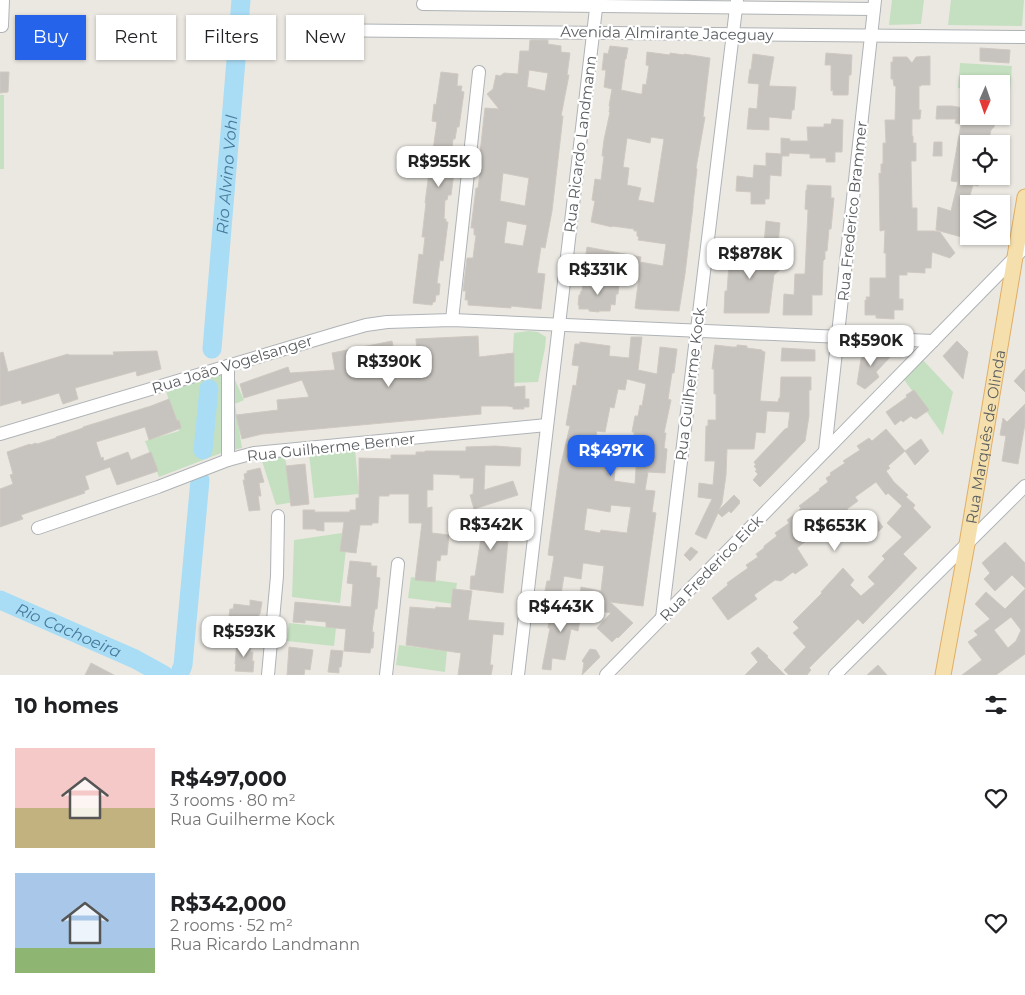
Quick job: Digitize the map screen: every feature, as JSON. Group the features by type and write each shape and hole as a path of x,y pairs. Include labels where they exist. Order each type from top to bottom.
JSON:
{"main road":[{"name":"Rua Marquês de Olinda","path":"943,675 1020,252 1025,197"}],"street":[{"path":"1,26 3,0"},
{"name":"Rua Ricardo Landmann","path":"518,675 596,3"},
{"name":"Avenida Almirante Jaceguay","path":"423,4 874,4"},
{"name":"Rua Guilherme Kock","path":"662,618 737,4"},
{"name":"Rua Frederico Brammer","path":"825,451 874,4"},
{"name":"Avenida Almirante Jaceguay","path":"364,30 1025,37"},
{"path":"452,320 479,72"},
{"name":"Rua Frederico Eick","path":"606,675 1020,252"},
{"name":"Rua João Vogelsanger","path":"0,434 338,332 386,322 452,320 933,341"},
{"path":"228,366 228,460"},
{"name":"Rua Guilherme Berner","path":"38,528 158,487 228,460 254,453 547,425"},
{"path":"835,675 1025,486"},
{"path":"268,675 276,576 278,516"},
{"path":"386,675 398,564"}],"green space":[{"path":"892,0 924,0 921,24 889,25"},
{"path":"951,0 1024,0 1022,26 948,25"},
{"path":"960,63 1012,66 1010,91 1010,75 960,75 960,88 958,88"},
{"path":"0,95 4,95 4,169 0,169"},
{"path":"538,332 546,337 538,382 511,383 514,333"},
{"path":"922,359 953,392 943,435 903,378"},
{"path":"231,371 244,400 235,404 242,448 224,452 159,477 145,441 179,431 166,391 216,373"},
{"path":"355,449 359,494 314,498 309,454"},
{"path":"284,454 295,502 276,505 261,458"},
{"path":"342,533 341,548 346,549 340,603 292,597 294,540"},
{"path":"411,577 457,583 454,604 408,598"},
{"path":"289,623 336,628 334,646 287,641"},
{"path":"399,645 447,651 445,672 396,665"}],"building":[{"path":"530,40 548,40 548,44 561,46 561,52 570,53 567,75 569,75 561,116 563,116 552,211 545,248 541,247 537,273 545,274 541,309 468,305 468,300 465,300 466,291 463,291 467,258 473,258 476,235 474,235 474,228 471,228 481,165 482,153 480,153 485,108 499,109 487,94 493,89 496,75 500,76 504,73 518,74 520,51 529,51","holes":["529,70 548,73 545,91 527,87","503,173 529,178 525,206 500,201","507,221 527,225 523,246 504,243"]},
{"path":"610,46 628,48 621,90 640,94 642,94 643,84 646,85 649,66 646,65 647,52 670,55 670,53 684,54 710,58 703,117 705,117 696,168 693,207 679,311 635,308 639,277 628,274 629,264 606,260 605,270 584,267 587,247 641,257 640,262 663,266 666,244 638,240 637,231 634,231 634,229 612,227 591,222 595,201 592,200 595,179 601,180 604,140 610,112 609,106 612,89 604,87 606,70 602,70 604,53 608,54","holes":["651,137 664,139 654,203 638,200 641,188 627,185 629,168 623,167 627,138 650,143"]},
{"path":"980,48 1010,50 1009,63 980,61"},
{"path":"826,53 852,55 848,95 833,95 833,90 831,91 831,65 825,65"},
{"path":"753,54 774,57 769,86 796,87 794,110 792,110 791,119 769,117 769,130 747,129 749,108 757,109 759,84 748,83"},
{"path":"930,56 930,85 919,86 920,119 912,119 913,143 916,143 916,161 911,161 912,208 917,208 917,231 940,232 955,253 950,258 932,252 931,268 925,268 925,273 907,272 907,275 899,275 899,299 903,299 903,310 894,310 894,319 876,318 876,315 865,315 865,300 867,300 866,297 870,297 870,278 886,278 885,230 880,231 879,173 881,174 881,164 883,164 883,143 886,143 885,120 895,120 896,86 894,86 893,79 891,79 891,62 893,62 893,57 907,57 912,63 916,57"},
{"path":"0,72 9,72 8,92 0,93"},
{"path":"441,72 458,74 457,86 462,86 461,91 464,92 459,127 457,127 455,139 453,139 451,158 456,158 451,195 448,195 447,200 445,200 444,219 448,222 443,261 440,260 437,283 440,284 439,295 436,295 435,302 432,305 413,303 419,254 423,255 425,237 422,237 425,203 437,122 432,121"},
{"path":"937,106 960,107 960,124 955,123 956,119 936,119"},
{"path":"832,119 843,120 842,152 835,152 835,162 826,162 826,158 810,158 810,154 789,153 789,156 782,156 781,176 770,175 769,199 765,199 765,204 751,204 751,192 736,191 737,176 753,178 754,165 766,166 766,153 781,154 781,138 790,139 790,141 808,141 807,127 824,127 824,124 831,124"},
{"path":"961,125 994,125 990,135 960,135 960,185 973,185 970,195 960,195 960,237 936,230 938,207 951,211 958,182 951,181"},
{"path":"934,142 942,142 942,156 933,156"},
{"path":"807,185 831,186 831,198 834,198 831,229 829,229 827,251 825,251 825,259 823,261 822,295 812,295 812,315 783,315 784,294 794,295 795,274 805,274 808,210 805,209"},
{"path":"766,221 780,223 778,245 764,245"},
{"path":"732,241 760,245 758,265 775,266 777,252 791,254 790,261 774,275 769,313 724,313"},
{"path":"583,282 619,283 615,305 611,304 610,311 599,312 579,309 579,295 582,291"},
{"path":"478,336 479,357 514,353 514,387 525,386 525,399 529,399 529,407 513,409 513,407 507,406 481,406 481,414 262,434 242,439 236,415 278,410 277,400 309,397 302,380 244,398 240,384 288,367 290,373 335,370 332,353 392,341 398,371 418,369 416,339"},
{"path":"631,337 642,337 638,370 657,374 660,347 677,349 668,399 671,400 664,433 666,433 664,448 667,449 665,473 648,472 645,490 655,491 652,512 656,513 643,606 610,602 633,623 612,642 597,628 611,613 599,611 599,608 578,605 581,587 601,591 604,566 583,563 581,579 564,576 561,594 545,591 547,581 550,581 554,556 548,555 560,468 570,426 566,425 573,385 576,386 579,366 572,365 575,344 580,344 580,342 610,346 609,356 629,358","holes":["627,379 646,384 642,406 640,405 638,416 635,416 632,432 638,436 635,484 614,481 615,469 602,467 604,458 592,456 597,431 605,432 610,407 614,408 618,389 625,390","611,505 631,507 627,533 601,530 600,533 584,530 587,508 610,512"]},
{"path":"957,341 968,352 963,379 943,356"},
{"path":"715,345 747,346 747,348 765,352 760,401 778,402 780,398 781,377 811,377 811,390 809,390 809,416 805,441 760,487 753,480 758,474 755,471 757,470 754,462 788,428 790,412 767,411 765,433 756,432 754,449 727,449 726,475 722,503 719,510 734,495 740,503 731,513 729,511 722,517 718,513 706,539 695,534 712,499 698,497 699,483 713,485 715,461 705,461 706,426 708,426 708,420 716,420 716,394 714,394 714,369 712,369"},
{"path":"782,348 815,350 815,361 781,361"},
{"path":"876,350 893,354 876,372 879,377 865,389 857,384 861,359 868,351 871,354"},
{"path":"157,351 161,369 137,376 136,371 75,388 78,399 63,404 59,393 22,404 21,400 0,406 0,353 3,352 8,372 68,354 114,355 113,352"},
{"path":"1025,369 1025,392 1014,381"},
{"path":"914,390 929,410 916,419 911,416 895,425 886,412"},
{"path":"169,399 181,428 149,440 145,427 96,442 101,458 103,457 104,461 128,452 131,460 151,452 158,471 117,485 110,467 85,476 89,489 84,491 85,493 21,515 23,519 0,527 0,489 13,484 10,475 13,474 7,452 56,438 83,427"},
{"path":"1025,404 1025,424 1018,464 1002,461 1006,436 1000,435 1003,418 1007,422"},
{"path":"886,429 905,451 888,466 890,468 886,471 894,482 908,495 906,497 915,505 913,508 931,527 903,554 917,568 863,624 858,619 809,668 811,670 807,675 789,675 784,670 806,647 793,633 799,628 793,622 822,593 843,568 854,580 850,585 861,596 875,584 868,577 885,559 882,556 902,537 887,523 902,506 888,493 886,495 876,482 855,497 858,501 847,509 854,518 840,528 833,518 797,548 808,565 795,574 793,572 781,581 775,580 754,595 757,599 728,620 712,598 728,585 727,583 748,568 746,565 758,557 756,554 777,536 775,533 789,523 787,520 799,511 801,508 799,506 828,482 826,478 831,475 830,473 845,463 843,461 860,450 857,446 869,438 872,441"},
{"path":"921,439 929,451 915,465 905,451"},
{"path":"496,446 521,448 520,466 485,465 484,490 513,481 518,495 474,509 470,495 473,494 474,478 460,478 460,475 433,474 433,490 427,490 427,508 432,507 432,533 449,535 447,555 441,555 440,561 437,560 435,582 415,580 422,523 409,523 409,494 379,496 378,523 360,525 356,553 340,551 344,522 324,522 324,531 303,529 303,510 315,510 314,512 350,512 350,510 356,510 356,498 359,498 359,458 391,459 391,455 416,455 416,452 425,451 466,451 466,447"},
{"path":"305,464 309,504 291,506 286,466"},
{"path":"260,468 264,482 259,483 261,496 258,496 260,510 249,511 243,480 245,480 244,474 247,471"},
{"path":"498,511 501,517 515,519 512,541 508,540 503,593 470,589 471,576 475,576 483,525 458,535 459,525 477,518 476,514 485,515"},
{"path":"875,516 883,527 870,540 861,527"},
{"path":"1005,542 1025,563 1025,588 1012,575 995,591 984,579 990,573 982,563"},
{"path":"691,547 698,552 690,561 684,555"},
{"path":"350,561 371,563 371,566 377,566 376,577 380,578 377,609 375,609 372,632 374,632 373,648 371,648 370,653 344,651 346,629 326,627 326,622 305,620 305,623 293,622 295,602 351,607 353,584 347,583"},
{"path":"453,589 472,591 468,620 504,623 503,635 493,634 490,665 493,665 491,675 458,675 461,653 406,645 410,607 451,608"},
{"path":"1025,589 1025,654 996,675 962,675 982,660 968,642 978,635 974,631 990,619 975,604 986,592 1005,609","holes":["1011,617 1021,630 1016,641 1008,648 994,630"]},
{"path":"250,600 262,602 258,625 228,622 230,609 233,609 234,604 250,606"},
{"path":"554,604 582,609 578,631 571,629 565,660 552,658 551,670 542,669 550,628 548,628 549,620 551,620"},
{"path":"207,626 233,629 231,643 204,639"},
{"path":"237,641 251,643 250,652 253,652 252,661 254,661 253,672 235,671"},
{"path":"289,647 313,650 310,670 305,669 304,675 287,675"},
{"path":"758,647 785,675 745,675 758,662 751,653"},
{"path":"590,649 596,650 600,657 582,675 584,663 582,661"},
{"path":"331,650 343,651 339,673 328,672"},
{"path":"91,663 114,675 85,675"},
{"path":"878,665 887,675 867,675"}],"waterway":[{"name":"Rio Alvino Vohl","path":"212,349 241,0"},
{"name":"Rio Alvino Vohl","path":"203,450 209,389"},
{"name":"Rio Alvino Vohl","path":"179,675 183,665 200,480"},
{"name":"Rio Cachoeira","path":"0,600 135,659 164,675"}]}
